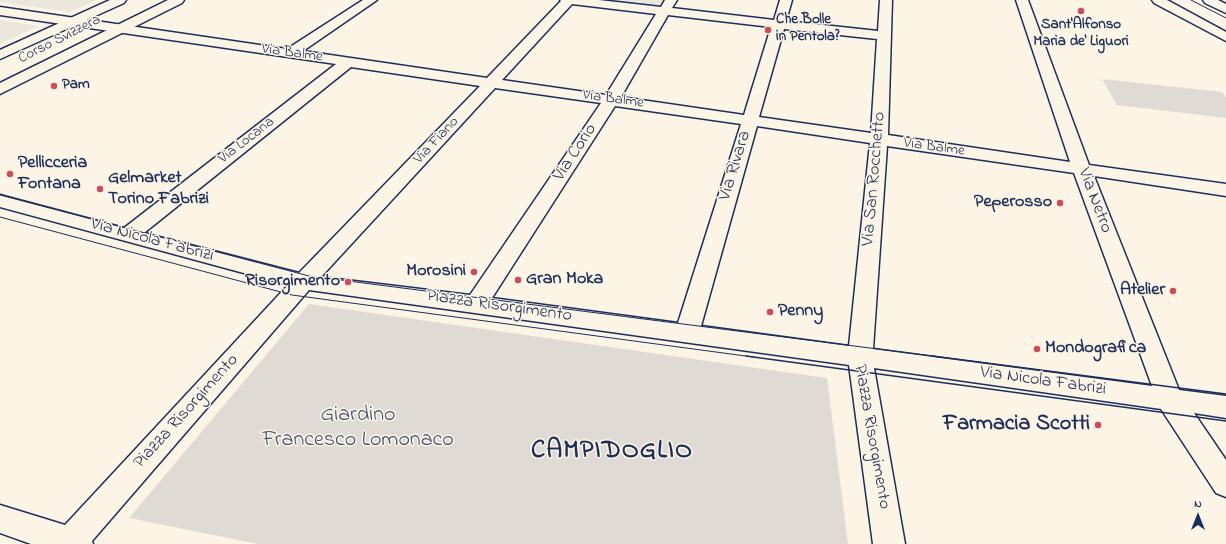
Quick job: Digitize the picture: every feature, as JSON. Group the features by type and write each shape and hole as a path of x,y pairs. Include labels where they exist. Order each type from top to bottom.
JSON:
{"street":[{"name":"Corso Svizzera","path":"0,55 120,0"},
{"name":"Corso Svizzera","path":"0,90 178,0"},
{"path":"290,53 371,0"},
{"path":"568,0 667,6 778,24 884,36"},
{"name":"Via Fiano","path":"304,282 568,0"},
{"name":"Via Rivara","path":"687,333 786,0"},
{"name":"Via San Rocchetto","path":"860,357 879,140 886,0"},
{"name":"Via Netro","path":"1022,0 1082,170 1170,400 1226,484"},
{"path":"1158,0 1226,37"},
{"path":"1209,0 1226,9"},
{"name":"Via Corio","path":"476,304 611,100 667,6"},
{"name":"Via Balme","path":"0,11 1226,190"},
{"name":"Via Locana","path":"128,235 348,62"},
{"name":"Via Nicola Fabrizi","path":"0,201 304,282"},
{"name":"Piazza Risorgimento","path":"72,544 304,282 860,357 889,544"},
{"name":"Via Nicola Fabrizi","path":"860,357 1226,407"},
{"path":"0,519 72,544"}],"shaded area":[{"path":"0,0 97,0 69,12 0,2"},
{"path":"602,0 666,0 661,7"},
{"path":"0,20 38,26 0,44"}],"green space":[{"path":"1102,79 1222,92 1226,97 1226,118 1117,105"},
{"name":"Giardino Francesco Lomonaco","path":"309,304 827,378 848,544 258,544 129,518"}],"tram line":[{"path":"1191,0 1226,18"},
{"path":"0,195 309,276 940,357"},
{"path":"0,217 292,295 753,357"},
{"path":"746,356 1226,421"},
{"path":"932,356 1226,394"}],"place":[{"name":"Sant'Alfonso Maria de' Liguori","path":"1081,11"},
{"name":"Che Bolle in Pentola?","path":"768,30"},
{"name":"Pam","path":"54,86"},
{"name":"Pellicceria Fontana","path":"10,174"},
{"name":"Gelmarket Torino Fabrizi","path":"100,189"},
{"name":"Peperosso","path":"1060,203"},
{"name":"Morosini","path":"474,272"},
{"name":"Gran Moka","path":"518,280"},
{"name":"Risorgimento","path":"348,282"},
{"name":"Atelier","path":"1173,291"},
{"name":"Penny","path":"770,312"},
{"name":"Mondografica","path":"1037,349"},
{"name":"Farmacia Scotti","path":"1098,425"}],"district":[{"name":"CAMPIDOGLIO","path":"612,453"}]}
